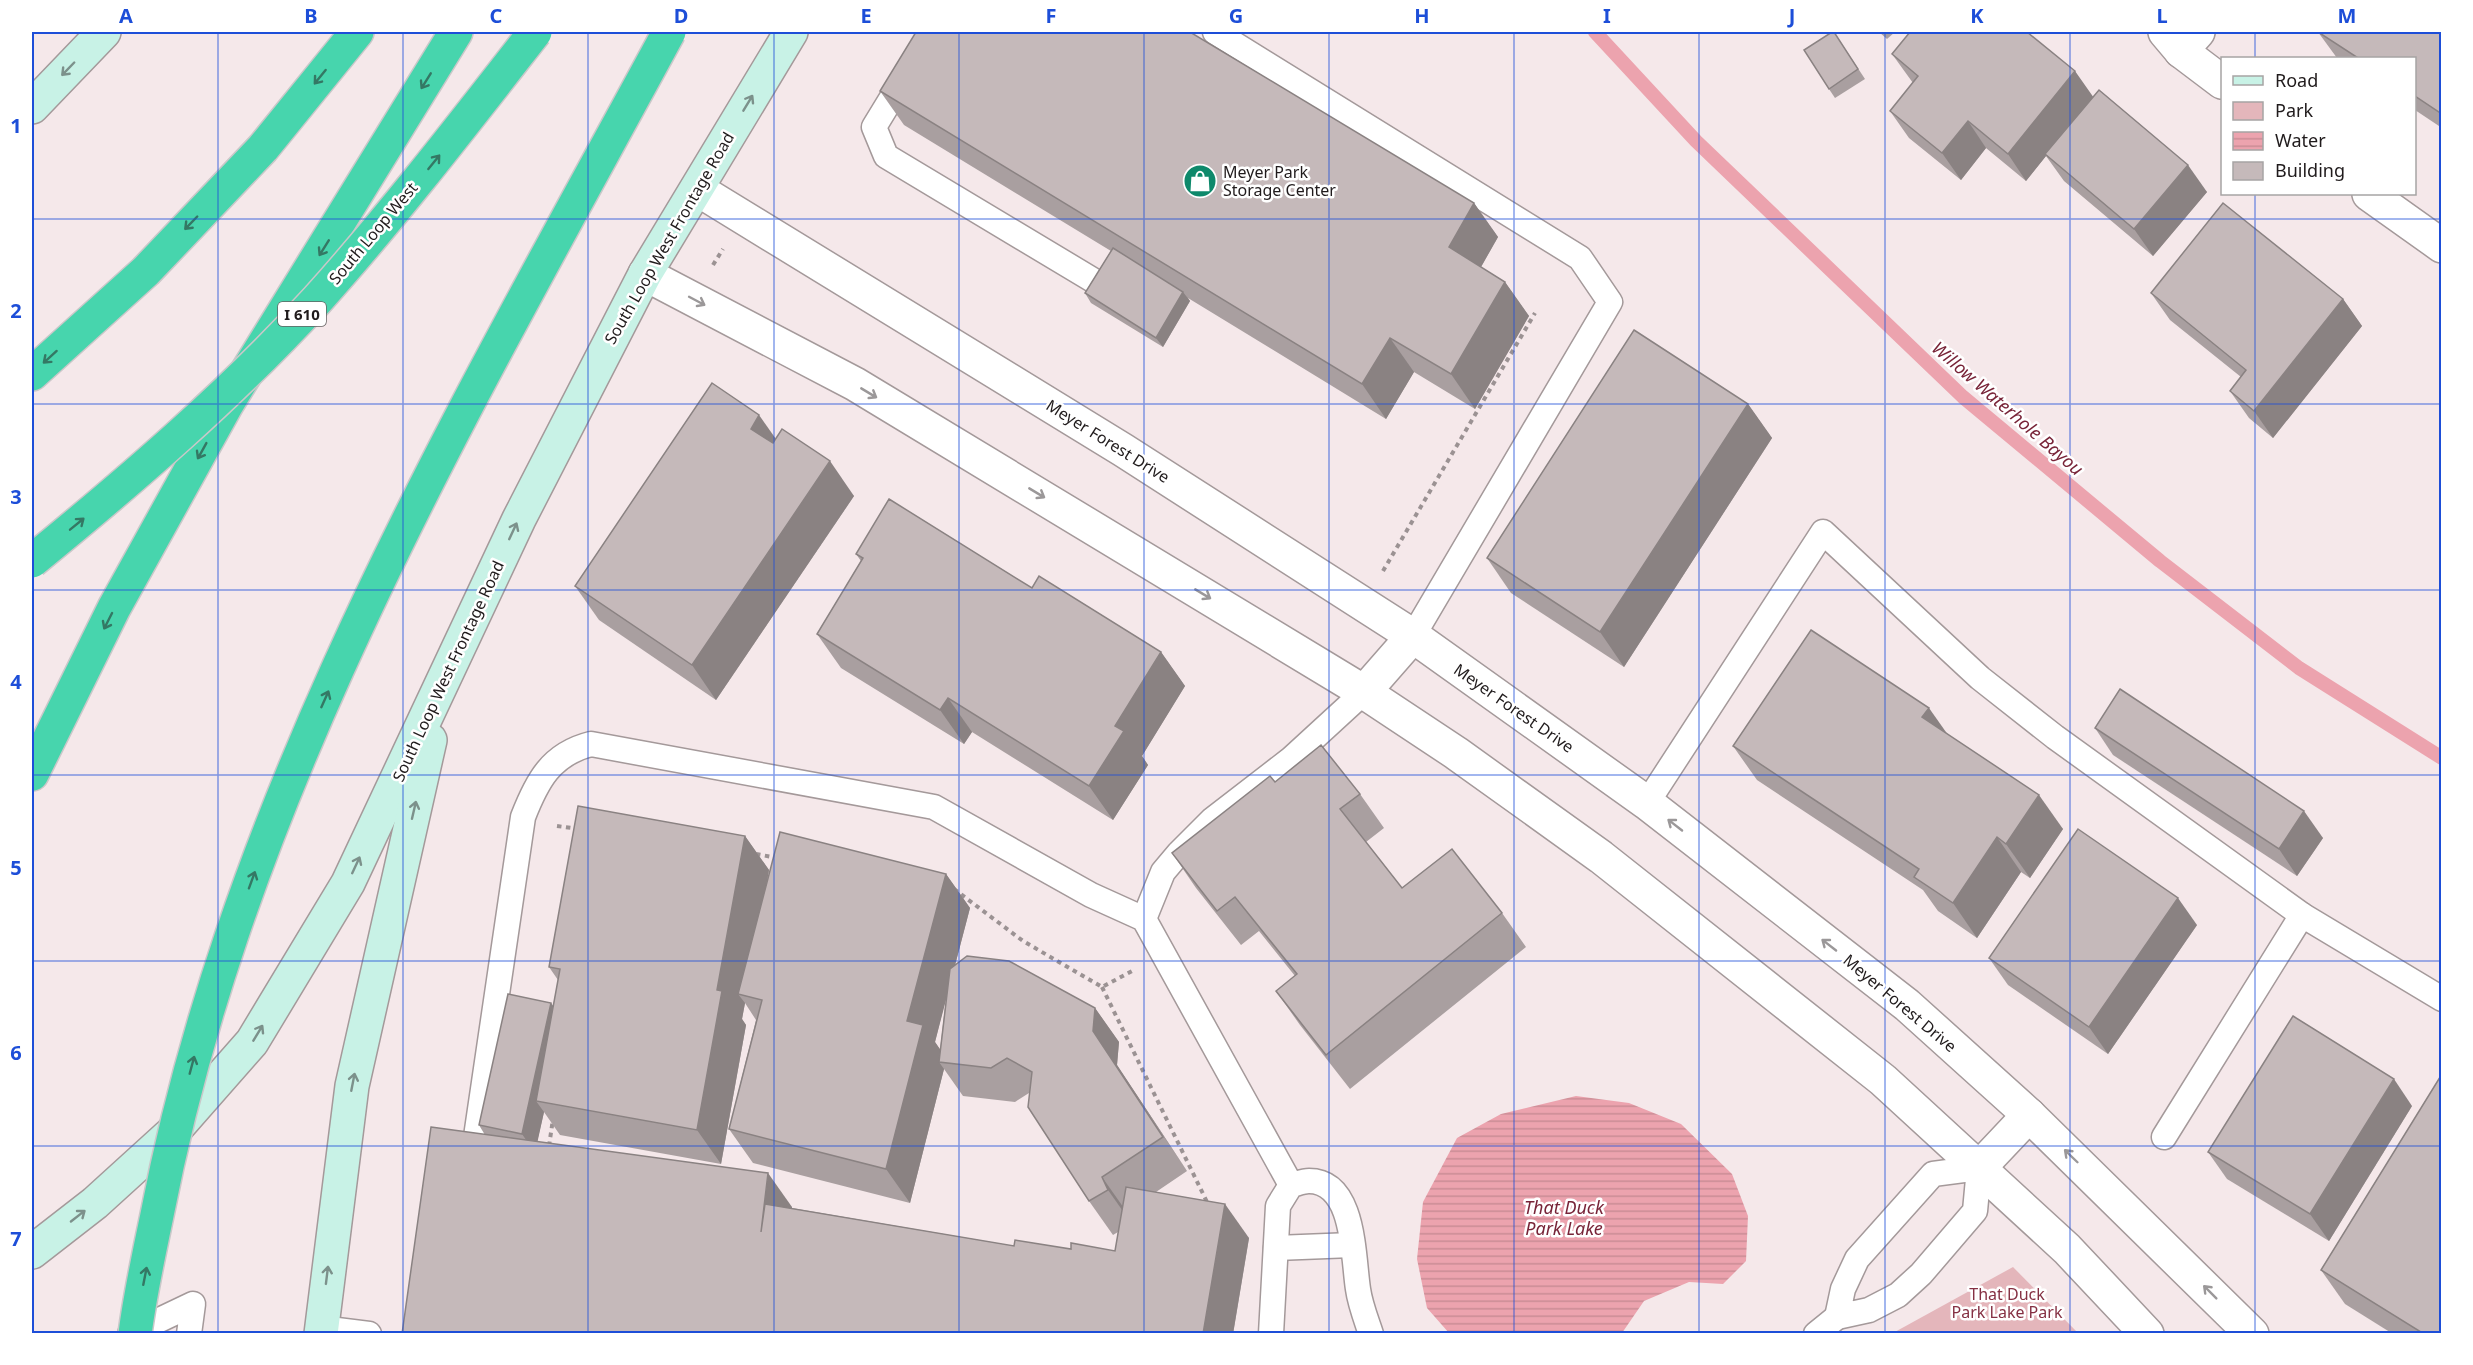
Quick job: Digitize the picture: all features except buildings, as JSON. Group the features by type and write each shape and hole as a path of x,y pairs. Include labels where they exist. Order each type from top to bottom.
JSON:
{"highway":[{"path":"32,374 146,271 263,148 357,32"},
{"path":"32,774 114,608 228,404 456,32"},
{"name":"South Loop West","path":"32,561 112,495 199,417 316,300 436,160 535,32"},
{"path":"135,1334 170,1144 216,977 292,770 384,569 481,381 669,32"}],"main road":[{"path":"32,107 104,32"},
{"name":"South Loop West Frontage Road","path":"32,1252 95,1203 172,1133 252,1042 348,883 519,519 645,273 791,32"},
{"path":"321,1331 352,1086 444,679"}],"street":[{"path":"2181,38 2221,80"},
{"name":"Meyer Forest Drive","path":"697,189 1123,450 1413,636 1647,803 1907,1005 2029,1115 2252,1334"},
{"path":"2370,195 2442,246"},
{"path":"645,273 855,384 1364,692 1456,753 1601,856 1883,1080 2067,1249 2147,1334"},
{"path":"1364,692 1413,636"},
{"path":"1979,1168 2029,1115"}],"lane":[{"path":"932,32 874,127 886,156 1101,285"},
{"path":"1215,32 1541,231 1580,258 1610,302 1413,636"},
{"path":"1647,803 1674,765 1823,532 1980,678 2153,808 2302,915 2442,999"},
{"path":"1144,919 1163,872 1179,853 1212,820 1328,727 1364,692"},
{"path":"472,1164 522,822 534,788 549,768 570,749 591,744 934,807 1091,895 1144,919 1291,1185"},
{"path":"2164,1137 2302,915"},
{"path":"1816,1334 1837,1317 1869,1310 1898,1295 1921,1274 1975,1211 1979,1168 1933,1174 1857,1259 1843,1289 1837,1317"},
{"path":"1271,1334 1278,1206 1291,1185 1310,1181 1325,1185 1340,1196 1347,1214 1359,1292 1371,1334"},
{"path":"1276,1248 1352,1245"},
{"path":"130,1334 193,1304 189,1334"},
{"path":"321,1331 369,1334"}],"path":[{"path":"712,267 726,243"},
{"path":"1383,573 1535,313"},
{"path":"522,822 586,830"},
{"path":"750,853 786,859"},
{"path":"947,886 962,893 1023,941 1102,987 1213,1213"},
{"path":"1102,987 1163,952"},
{"path":"549,1146 554,1113"}],"green space":[{"name":"That Duck Park Lake Park","path":"2013,1267 2078,1333 1893,1333"}],"water":[{"name":"That Duck Park Lake","path":"1576,1096 1629,1103 1681,1124 1732,1174 1748,1216 1746,1261 1723,1284 1689,1282 1644,1301 1622,1333 1449,1333 1427,1308 1417,1259 1423,1202 1457,1138 1501,1114"}],"waterway":[{"name":"Willow Waterhole Bayou","path":"1595,32 1696,141 1963,397 2160,561 2299,668 2442,758"}],"place":[{"name":"Meyer Park Storage Center","path":"1200,181"}]}
